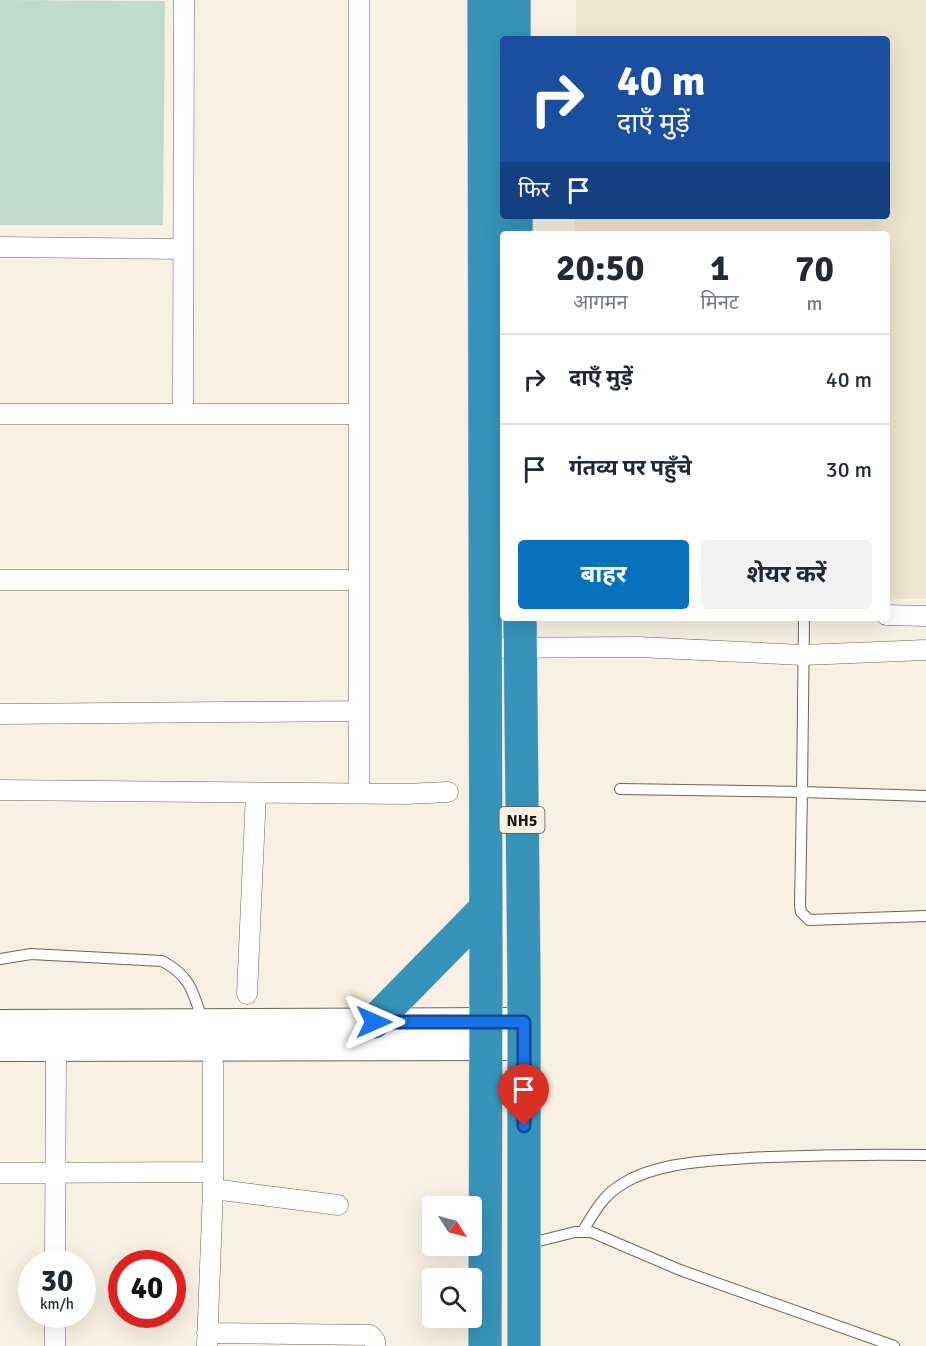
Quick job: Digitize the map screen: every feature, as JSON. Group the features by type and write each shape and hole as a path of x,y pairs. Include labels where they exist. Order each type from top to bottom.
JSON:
{"highway":[{"name":"NH5","path":"484,0 494,607 486,648 485,1346"},
{"path":"514,0 514,36"},
{"name":"NH5","path":"520,633 524,1346"},
{"path":"374,1022 486,908"}],"street":[{"path":"183,414 184,0"},
{"path":"359,0 359,794"},
{"path":"0,247 183,249"},
{"path":"0,414 359,414"},
{"path":"0,580 359,580"},
{"path":"890,615 926,616"},
{"path":"486,648 520,633 638,647 803,655 926,650"},
{"path":"0,714 359,711"},
{"path":"0,790 359,794 448,792"},
{"path":"247,994 256,793"},
{"path":"0,1024 374,1022 486,1034"},
{"path":"0,1047 524,1034"},
{"path":"55,1250 56,1047"},
{"path":"213,1063 213,1180 207,1339 370,1335 375,1341 375,1346"},
{"path":"0,1173 213,1180 338,1205"},
{"path":"55,1328 55,1346"}],"lane":[{"path":"804,621 800,906 809,920 926,916"},
{"path":"620,789 926,796"},
{"path":"0,959 31,954 162,961 175,968 186,979 203,1023"},
{"path":"584,1231 601,1202 624,1183 641,1174 695,1161 818,1154 926,1155"},
{"path":"524,1245 584,1231 601,1235 680,1270 894,1346"}],"shaded area":[{"path":"576,0 926,0 926,599 890,599 890,231 575,231 575,219 890,219 890,36 576,36"}],"green space":[{"path":"0,0 165,1 163,225 0,225"}],"route":[{"path":"374,1022 524,1022 524,1126"}]}
